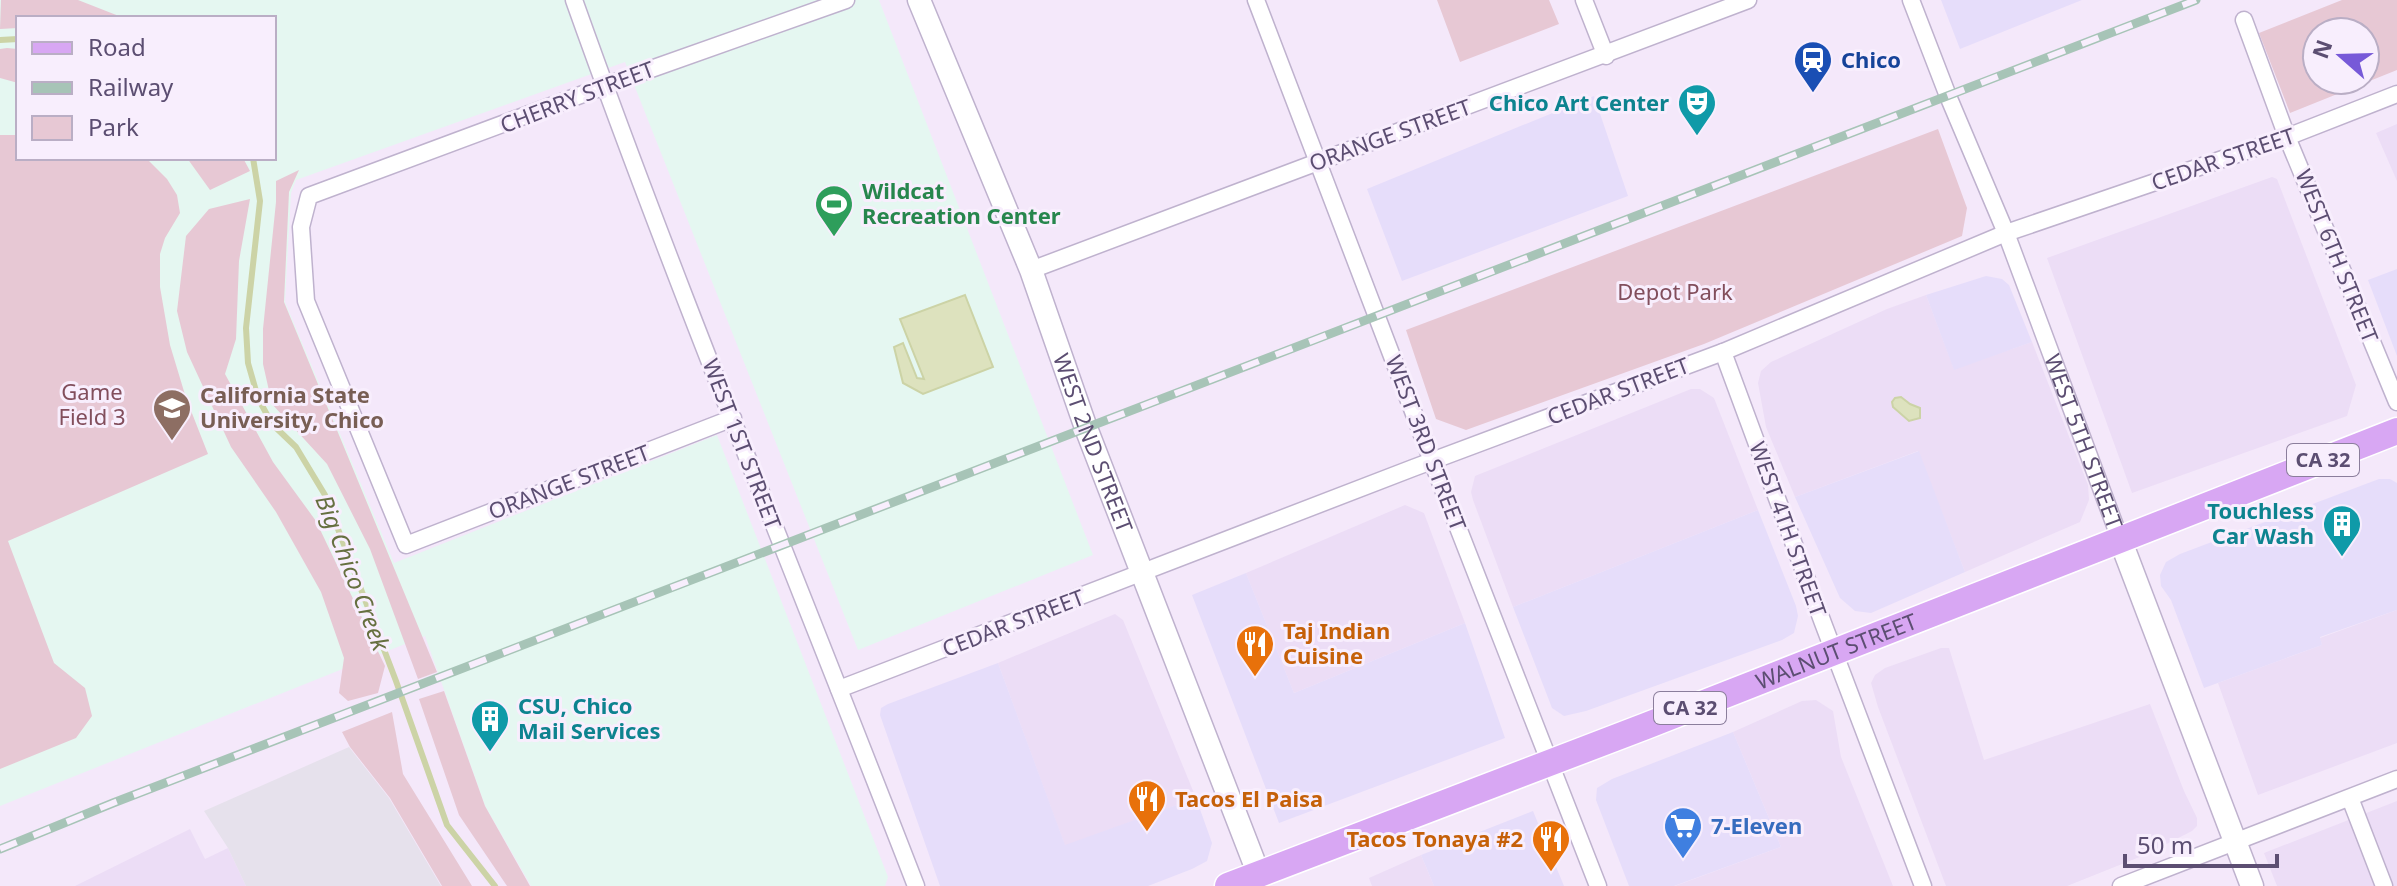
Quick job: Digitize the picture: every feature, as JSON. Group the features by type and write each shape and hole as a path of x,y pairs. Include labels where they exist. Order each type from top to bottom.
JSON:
{"main road":[{"name":"WALNUT STREET","path":"1228,886 1261,881 1550,762 2397,431"}],"street":[{"name":"WEST 1ST STREET","path":"574,0 604,87 916,886"},
{"name":"CHERRY STREET","path":"406,545 306,301 301,227 309,196 846,0"},
{"name":"WEST 2ND STREET","path":"919,0 1031,270 1086,428 1261,881"},
{"name":"WEST 3RD STREET","path":"1256,0 1598,886"},
{"path":"1584,0 1606,56"},
{"name":"ORANGE STREET","path":"1031,270 1748,0"},
{"name":"WEST 5TH STREET","path":"1911,0 2006,233 2252,886"},
{"name":"WEST 6TH STREET","path":"2244,20 2287,137 2397,402"},
{"name":"CEDAR STREET","path":"839,689 1723,352 2006,233 2287,137 2397,94"},
{"name":"WEST 4TH STREET","path":"1723,352 1923,886"},
{"name":"ORANGE STREET","path":"406,545 733,418"},
{"path":"2121,886 2397,779"},
{"path":"2350,798 2384,886"},
{"path":"908,865 908,886"}],"shaded area":[{"name":"California State University, Chico","path":"0,0 879,0 1093,555 858,650 625,62 296,180 291,193 285,302 394,563 717,435 888,877 885,886 531,886 485,806 425,636 0,806"},
{"path":"1941,0 2082,0 1960,49"},
{"path":"1594,96 1628,196 1402,281 1367,189"},
{"path":"2397,124 2397,181 2376,133"},
{"path":"2272,177 2277,179 2356,385 2347,416 2132,493 2047,258"},
{"path":"2397,269 2397,356 2368,280"},
{"path":"1986,276 2002,279 2009,285 2032,342 1954,370 1926,295"},
{"path":"965,295 993,367 923,394 903,383 894,347 903,343 917,378 924,379 900,319"},
{"path":"1926,295 1954,369 2032,342 2088,485 2089,500 2080,522 1965,572 1918,451 1795,497 1766,427 1758,383 1761,371 1771,362 1887,309"},
{"path":"1691,389 1700,389 1714,398 1758,510 1513,607 1473,500 1471,492 1475,476"},
{"path":"1901,397 1920,408 1920,418 1909,421 1893,407 1895,398"},
{"path":"1919,451 1965,572 1871,613 1855,611 1840,598 1795,497"},
{"path":"2379,479 2397,483 2397,610 2320,637 2322,645 2204,688 2171,600 2161,586 2160,575 2166,562"},
{"path":"1405,505 1424,513 1465,623 1294,693 1246,573"},
{"path":"1758,510 1796,606 1798,616 1794,633 1586,711 1564,716 1552,708 1513,607"},
{"path":"1246,573 1294,693 1465,623 1505,738 1279,823 1192,595"},
{"path":"2397,610 2397,743 2258,795 2218,683 2322,645 2320,638"},
{"path":"1115,614 1123,620 1196,798 1065,846 998,663"},
{"path":"1949,648 1984,760 2150,704 2197,818 2197,826 2147,854 2067,886 1946,886 1871,683 1875,675 1885,668"},
{"path":"998,663 1065,845 1196,798 1212,843 1207,861 1148,886 940,886 880,715 881,708"},
{"path":"1816,700 1833,711 1841,757 1893,886 1675,886 1781,847 1733,732 1802,701"},
{"path":"1733,732 1781,847 1674,886 1629,886 1596,800 1597,788 1612,779"},
{"path":"349,747 389,798 441,886 246,886 228,848 204,811"},
{"path":"2397,801 2397,886 2277,886 2264,853"},
{"path":"1533,811 1564,886 1434,886 1421,855"},
{"path":"190,829 205,859 228,848 246,886 75,886"},
{"path":"1421,855 1434,886 1372,886 1369,878"}],"green space":[{"path":"1,0 78,0 119,16 16,16 16,28 0,29"},
{"path":"1437,0 1549,0 1559,24 1460,62"},
{"path":"2342,0 2397,0 2397,70 2381,76 2381,16 2302,16"},
{"path":"2301,16 2301,96 2332,96 2290,113 2259,33"},
{"path":"0,49 16,49 16,82 0,78"},
{"name":"Depot Park","path":"1938,129 1967,208 1962,236 1704,344 1466,430 1436,419 1406,330"},
{"name":"Game Field 3","path":"0,135 16,135 16,160 148,160 167,179 177,195 180,213 165,238 160,254 160,287 170,345 208,454 8,541 54,663 85,688 92,716 76,738 0,769"},
{"path":"188,160 244,160 250,171 210,190"},
{"path":"299,170 289,192 284,302 437,672 418,679 370,549 327,464 272,404 263,364 263,329 276,181"},
{"path":"250,199 239,261 236,339 225,374 273,462 316,521 385,666 378,693 348,701 339,693 344,658 321,592 276,512 231,447 187,352 177,311 186,236 209,209"},
{"path":"444,691 485,806 530,886 507,886 459,815 419,699"},
{"path":"392,712 403,774 472,886 442,886 390,798 342,732"}],"waterway":[{"name":"Big Chico Creek","path":"0,40 16,39"},
{"name":"Big Chico Creek","path":"253,160 260,201 246,328 248,363 258,398 272,424 296,447 325,495 447,825 495,886"}],"railway":[{"path":"0,849 2196,0"}],"place":[{"name":"Chico","path":"1813,94"},
{"name":"Chico Art Center","path":"1697,137"},
{"name":"Wildcat Recreation Center","path":"834,238"},
{"name":"California State University, Chico","path":"172,442"},
{"name":"Touchless Car Wash","path":"2342,558"},
{"name":"Taj Indian Cuisine","path":"1255,678"},
{"name":"CSU, Chico Mail Services","path":"490,753"},
{"name":"Tacos El Paisa","path":"1147,833"},
{"name":"7-Eleven","path":"1683,860"},
{"name":"Tacos Tonaya #2","path":"1551,873"}]}
